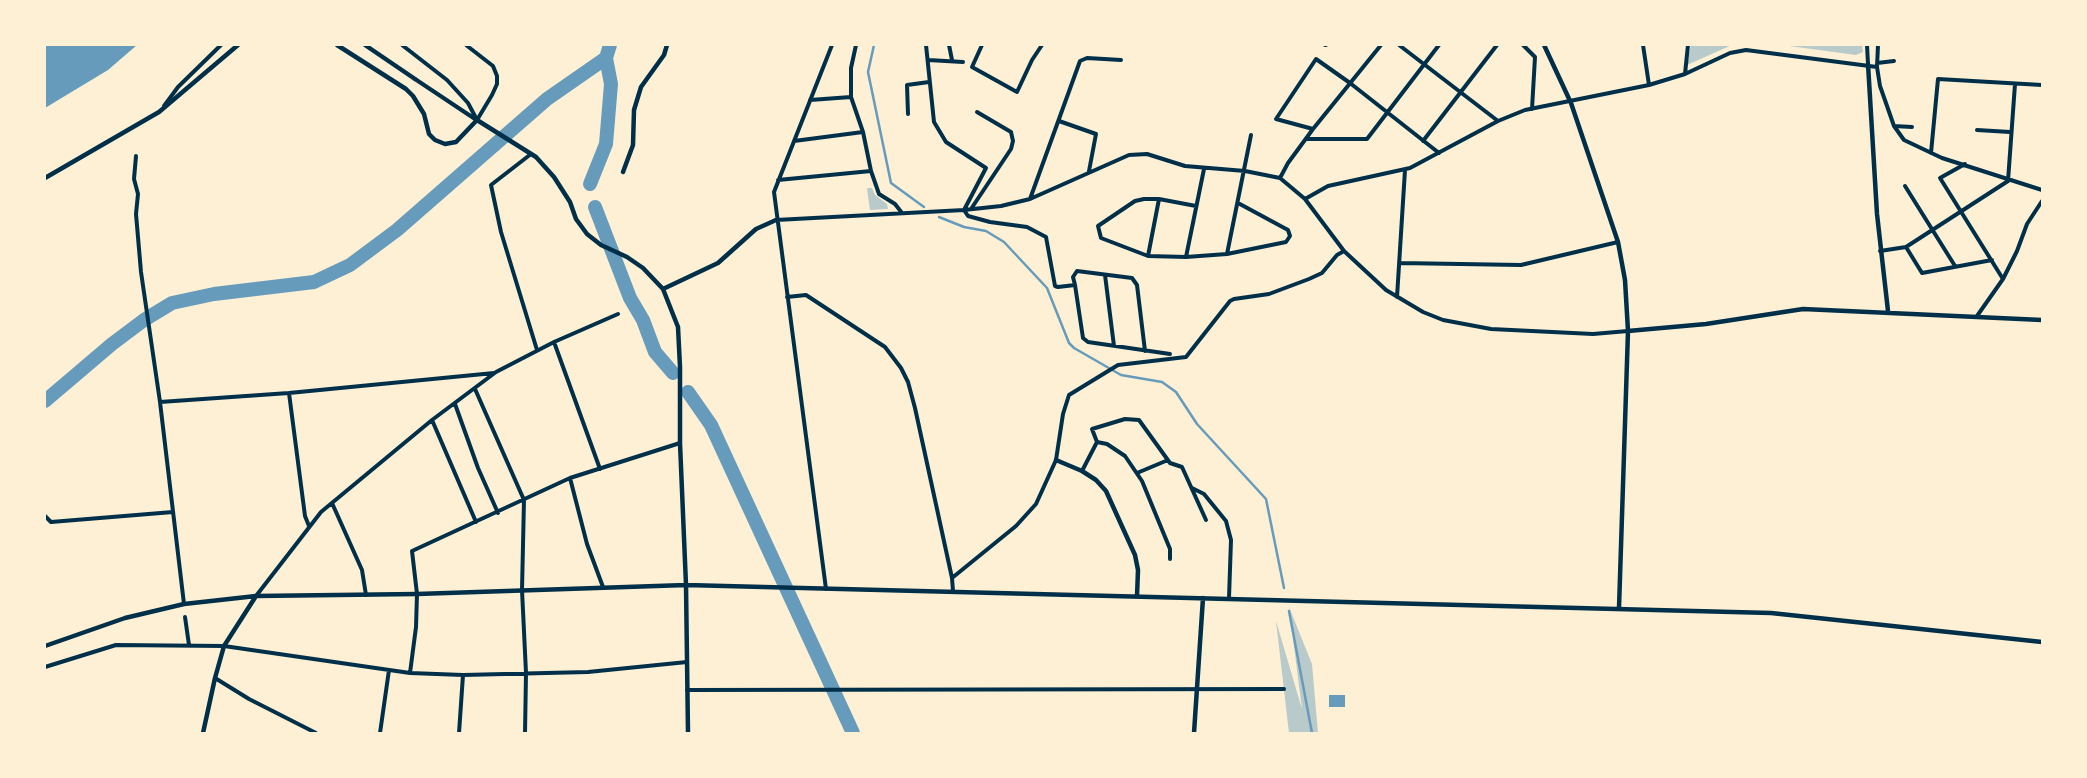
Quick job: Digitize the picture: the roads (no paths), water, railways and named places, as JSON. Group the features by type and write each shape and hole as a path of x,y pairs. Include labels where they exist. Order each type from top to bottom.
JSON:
{"street":[{"path":"159,112 178,88 221,45"},
{"path":"45,178 159,112 238,45"},
{"path":"337,45 406,89 413,96 427,121 430,134 435,140 445,144 456,142 477,120 497,84 497,76 493,66 466,45"},
{"path":"365,45 414,80 531,154 554,177 570,202 576,219 587,234 601,245 627,257 643,268 663,289 678,327 680,443 686,585 688,733"},
{"path":"402,45 448,80 468,103 477,120"},
{"path":"622,172 633,145 634,110 641,87 664,55 667,45"},
{"path":"826,589 776,220 774,192 832,45"},
{"path":"856,45 850,68 851,97 863,132 870,171 879,194 895,204 902,213"},
{"path":"926,45 934,121 946,142 986,168 964,210"},
{"path":"949,45 952,60"},
{"path":"982,45 972,67 1017,92 1032,60 1042,45"},
{"path":"1280,178 1288,163 1306,139 1381,45"},
{"path":"1399,45 1498,121"},
{"path":"1306,139 1366,138 1439,45"},
{"path":"1423,141 1497,45"},
{"path":"1523,45 1535,58 1532,109"},
{"path":"1544,45 1571,103 1618,242 1625,280 1628,331 1618,608"},
{"path":"1643,45 1648,85"},
{"path":"1685,74 1688,45"},
{"path":"1867,45 1880,251 1888,311"},
{"path":"1878,45 1877,65 1880,86 1894,126 1904,140 1930,153 2042,190"},
{"path":"1305,200 1328,186 1405,170 1498,121 1532,109 1571,103 1648,85 1685,74 1730,53 1746,50 1877,65 1894,61"},
{"path":"1030,199 1080,61 1088,58 1121,60"},
{"path":"928,60 963,62"},
{"path":"1313,130 1276,119 1316,60 1350,83 1439,153"},
{"path":"1930,153 1938,79 2042,85"},
{"path":"908,114 907,85 929,82"},
{"path":"1880,251 1906,247 2008,181 2010,132 2015,84"},
{"path":"810,100 851,97"},
{"path":"971,209 1014,141 1011,132 977,112"},
{"path":"1059,121 1096,134 1089,171"},
{"path":"1894,126 1912,127"},
{"path":"1977,130 2010,132"},
{"path":"794,141 863,132"},
{"path":"1227,254 1251,135"},
{"path":"531,154 491,185 501,232 537,350"},
{"path":"663,289 718,263 756,228 776,220 964,210 1001,206 1030,199 1089,171 1130,155 1138,154 1185,166 1245,170 1280,178 1305,200 1344,251 1397,297 1422,312 1443,320 1491,329 1593,334 1706,324 1789,310 1888,311 2042,320"},
{"path":"136,156 134,179 138,194 136,214 146,308 160,402 184,604"},
{"path":"1965,164 1940,178 2003,279"},
{"path":"1186,257 1204,168"},
{"path":"1397,297 1405,170"},
{"path":"778,180 870,171"},
{"path":"1905,186 1955,266"},
{"path":"1196,206 1159,198 1135,201 1098,226 1101,238 1148,256 1186,257 1227,254 1286,242 1290,236 1288,230 1238,203"},
{"path":"1148,256 1159,198"},
{"path":"1977,316 2003,279 2017,252 2027,224 2042,201"},
{"path":"964,210 968,216 990,222 1027,227 1046,237 1055,286 1074,285"},
{"path":"1399,263 1521,265 1618,242"},
{"path":"1906,247 1922,272 1992,260"},
{"path":"952,578 969,566 1028,514 1036,504 1056,460 1066,401 1074,392 1105,372 1122,364 1186,358 1230,301 1269,294 1309,279 1322,273 1344,251"},
{"path":"1145,351 1137,285 1132,278 1076,271 1073,277 1083,338 1088,342 1145,351 1170,354"},
{"path":"1105,275 1114,346"},
{"path":"787,297 806,295 885,347 901,368 910,391 952,578 953,591"},
{"path":"203,733 224,646 256,596 309,526 332,503 432,420 496,372 537,350 618,314"},
{"path":"554,342 600,469"},
{"path":"160,402 289,393 496,372"},
{"path":"475,389 524,500 522,590 526,673 525,733"},
{"path":"289,393 305,516 309,526"},
{"path":"455,404 478,468 498,513"},
{"path":"1082,471 1097,442 1092,429 1125,419 1139,420 1168,460 1182,466 1206,520"},
{"path":"432,420 476,522"},
{"path":"1097,442 1107,444 1125,456 1142,481 1170,549 1170,559"},
{"path":"410,673 416,627 416,594 412,551 498,513 570,478 680,443"},
{"path":"1056,460 1082,471 1096,480 1111,501 1135,555 1138,570 1137,596"},
{"path":"1137,473 1168,460"},
{"path":"570,478 587,544 603,587"},
{"path":"1192,488 1204,494 1226,521 1231,540 1229,598"},
{"path":"332,503 362,570 366,595"},
{"path":"45,516 51,522 174,512"},
{"path":"45,646 125,618 184,604 256,596 416,594 686,585 1770,613 2042,642"},
{"path":"1194,733 1203,598"},
{"path":"185,617 189,645"},
{"path":"45,667 116,645 224,646 410,673 463,675 588,672 687,662"},
{"path":"380,733 389,670"},
{"path":"460,733 463,675"},
{"path":"215,678 249,699 316,733"},
{"path":"687,690 1284,689"}],"water":[{"path":"45,45 137,45 108,70 45,108"},
{"path":"1329,695 1345,695 1345,707 1329,707"}],"waterway":[{"path":"45,401 112,344 144,320 172,303 214,294 314,282 350,265 397,230 547,99 606,58 610,45"},
{"path":"874,45 868,72 891,183 924,207"},
{"path":"590,184 606,144 611,84 606,58"},
{"path":"595,207 630,298 643,320 655,352 673,373"},
{"path":"939,217 964,227 986,231 1004,242 1047,288 1069,343 1074,348 1121,375 1162,382 1176,392 1197,424 1266,499 1284,588"},
{"path":"688,392 711,425 853,733"},
{"path":"1289,611 1312,733"}]}
